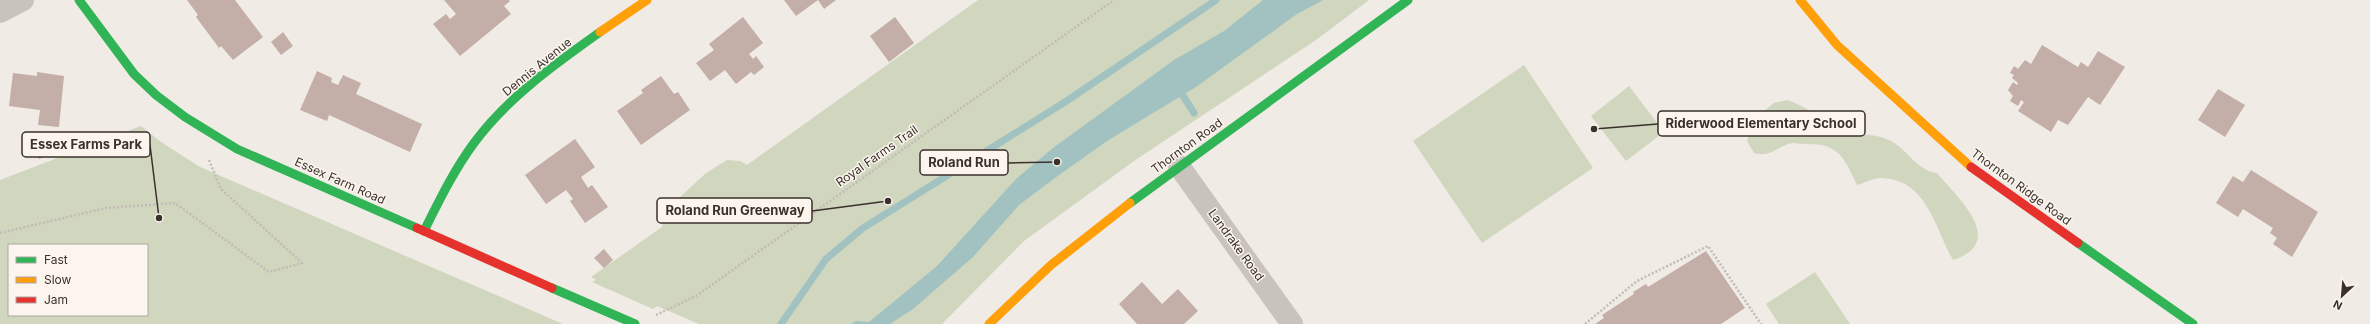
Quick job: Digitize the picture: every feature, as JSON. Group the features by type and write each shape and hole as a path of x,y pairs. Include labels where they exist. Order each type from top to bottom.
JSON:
{"street":[{"path":"0,12 23,0"},
{"name":"Essex Farm Road","path":"79,0 129,67 155,94 202,128 237,149 635,324"},
{"name":"Dennis Avenue","path":"424,231 466,156 482,132 503,110 526,88 558,63 647,0"},
{"name":"Thornton Road","path":"989,324 1051,265 1179,166 1408,0"},
{"name":"Thornton Ridge Road","path":"1800,0 1837,45 1973,169 2194,324"},
{"name":"Landrake Road","path":"1179,166 1292,324"}],"path":[{"name":"Royal Farms Trail","path":"654,318 657,313 696,296 1114,0"},
{"path":"0,233 106,208 175,203 269,272 302,263 221,188 209,160 202,128"},
{"path":"1585,324 1637,281 1708,246 1761,324"}],"green space":[{"path":"978,0 1369,0 1316,40 1134,161 1024,241 942,324 699,324 657,306 653,309 592,282 596,280 591,277 662,227 664,212 706,173 727,160 740,161 747,165"},
{"path":"1524,65 1593,168 1482,243 1413,141"},
{"path":"1629,86 1664,132 1626,161 1591,116"},
{"path":"1787,100 1802,106 1844,130 1885,138 1897,145 1918,164 1937,173 1966,207 1974,219 1978,231 1977,242 1969,252 1953,260 1928,207 1909,187 1897,180 1881,178 1857,185 1843,159 1838,153 1825,146 1792,143 1772,152 1764,154 1754,153 1747,141 1755,118 1774,103"},
{"path":"141,126 161,142 200,167 563,324 0,324 0,180"},
{"path":"1815,272 1850,324 1779,324 1766,304"}],"water":[{"path":"1263,0 1323,0 1297,14 1196,87 1107,141 1019,205 973,257 913,309 890,324 851,324 856,321 869,322 937,266 1016,179 1053,148 1174,60 1224,31"}],"building":[{"path":"187,0 235,0 263,37 233,60 221,46 219,48 196,17 198,15"},
{"path":"444,0 509,0 510,1 504,6 511,14 460,56 433,24 446,14 450,19 456,14"},
{"path":"784,0 818,0 796,16"},
{"path":"818,0 836,0 824,9"},
{"path":"743,17 763,43 749,54 753,59 756,56 764,67 754,75 751,72 736,84 725,70 710,81 696,63 714,50 709,44"},
{"path":"895,17 914,43 889,62 870,36"},
{"path":"283,32 293,46 281,55 271,42"},
{"path":"2042,45 2078,67 2081,62 2088,67 2098,51 2125,67 2100,105 2088,97 2068,125 2058,120 2051,132 2018,111 2024,102 2021,100 2018,106 2010,101 2013,96 2008,90 2013,82 2017,85 2018,83 2012,78 2014,75 2010,73 2014,66 2018,69 2025,60 2031,64"},
{"path":"317,71 332,78 331,82 338,85 343,75 361,83 356,94 422,124 410,152 329,115 327,121 300,110"},
{"path":"37,72 64,76 59,127 38,125 40,110 9,106 13,73 37,76"},
{"path":"661,76 674,94 678,92 690,110 641,145 617,111 643,93 641,90"},
{"path":"2218,89 2245,105 2225,137 2198,120"},
{"path":"58,133 64,150 39,159 33,142"},
{"path":"575,139 595,167 581,177 588,188 592,185 608,207 585,223 570,201 573,199 566,190 546,204 525,175"},
{"path":"2251,170 2318,212 2292,257 2273,244 2277,238 2270,233 2273,228 2243,209 2238,217 2216,203 2233,176 2243,182"},
{"path":"604,249 613,260 604,268 594,258"},
{"path":"1706,251 1745,308 1721,324 1595,324 1604,318 1602,315 1634,294 1633,292 1646,284 1648,287"},
{"path":"1142,282 1162,304 1178,289 1198,311 1184,324 1137,324 1119,304"}],"waterway":[{"path":"781,324 826,259 863,228 1065,102 1216,0"},
{"path":"1178,88 1194,113"}],"traffic: fast":[{"path":"79,0 134,74 156,95 185,117 237,149 417,228"},
{"path":"1130,203 1408,0"},
{"path":"424,231 460,164 474,143 501,111 549,69 600,32"},
{"path":"2078,243 2193,324"},
{"path":"552,288 635,324"}],"traffic: slow":[{"path":"600,32 647,0"},
{"path":"1800,0 1837,45 1971,167"},
{"path":"989,324 1051,265 1130,203"}],"traffic: jam":[{"path":"1971,167 2078,243"},
{"path":"417,228 552,288"}],"place":[{"name":"Riderwood Elementary School","path":"1594,129"},
{"name":"Roland Run","path":"1057,162"},
{"name":"Roland Run Greenway","path":"888,201"},
{"name":"Essex Farms Park","path":"159,218"}]}
